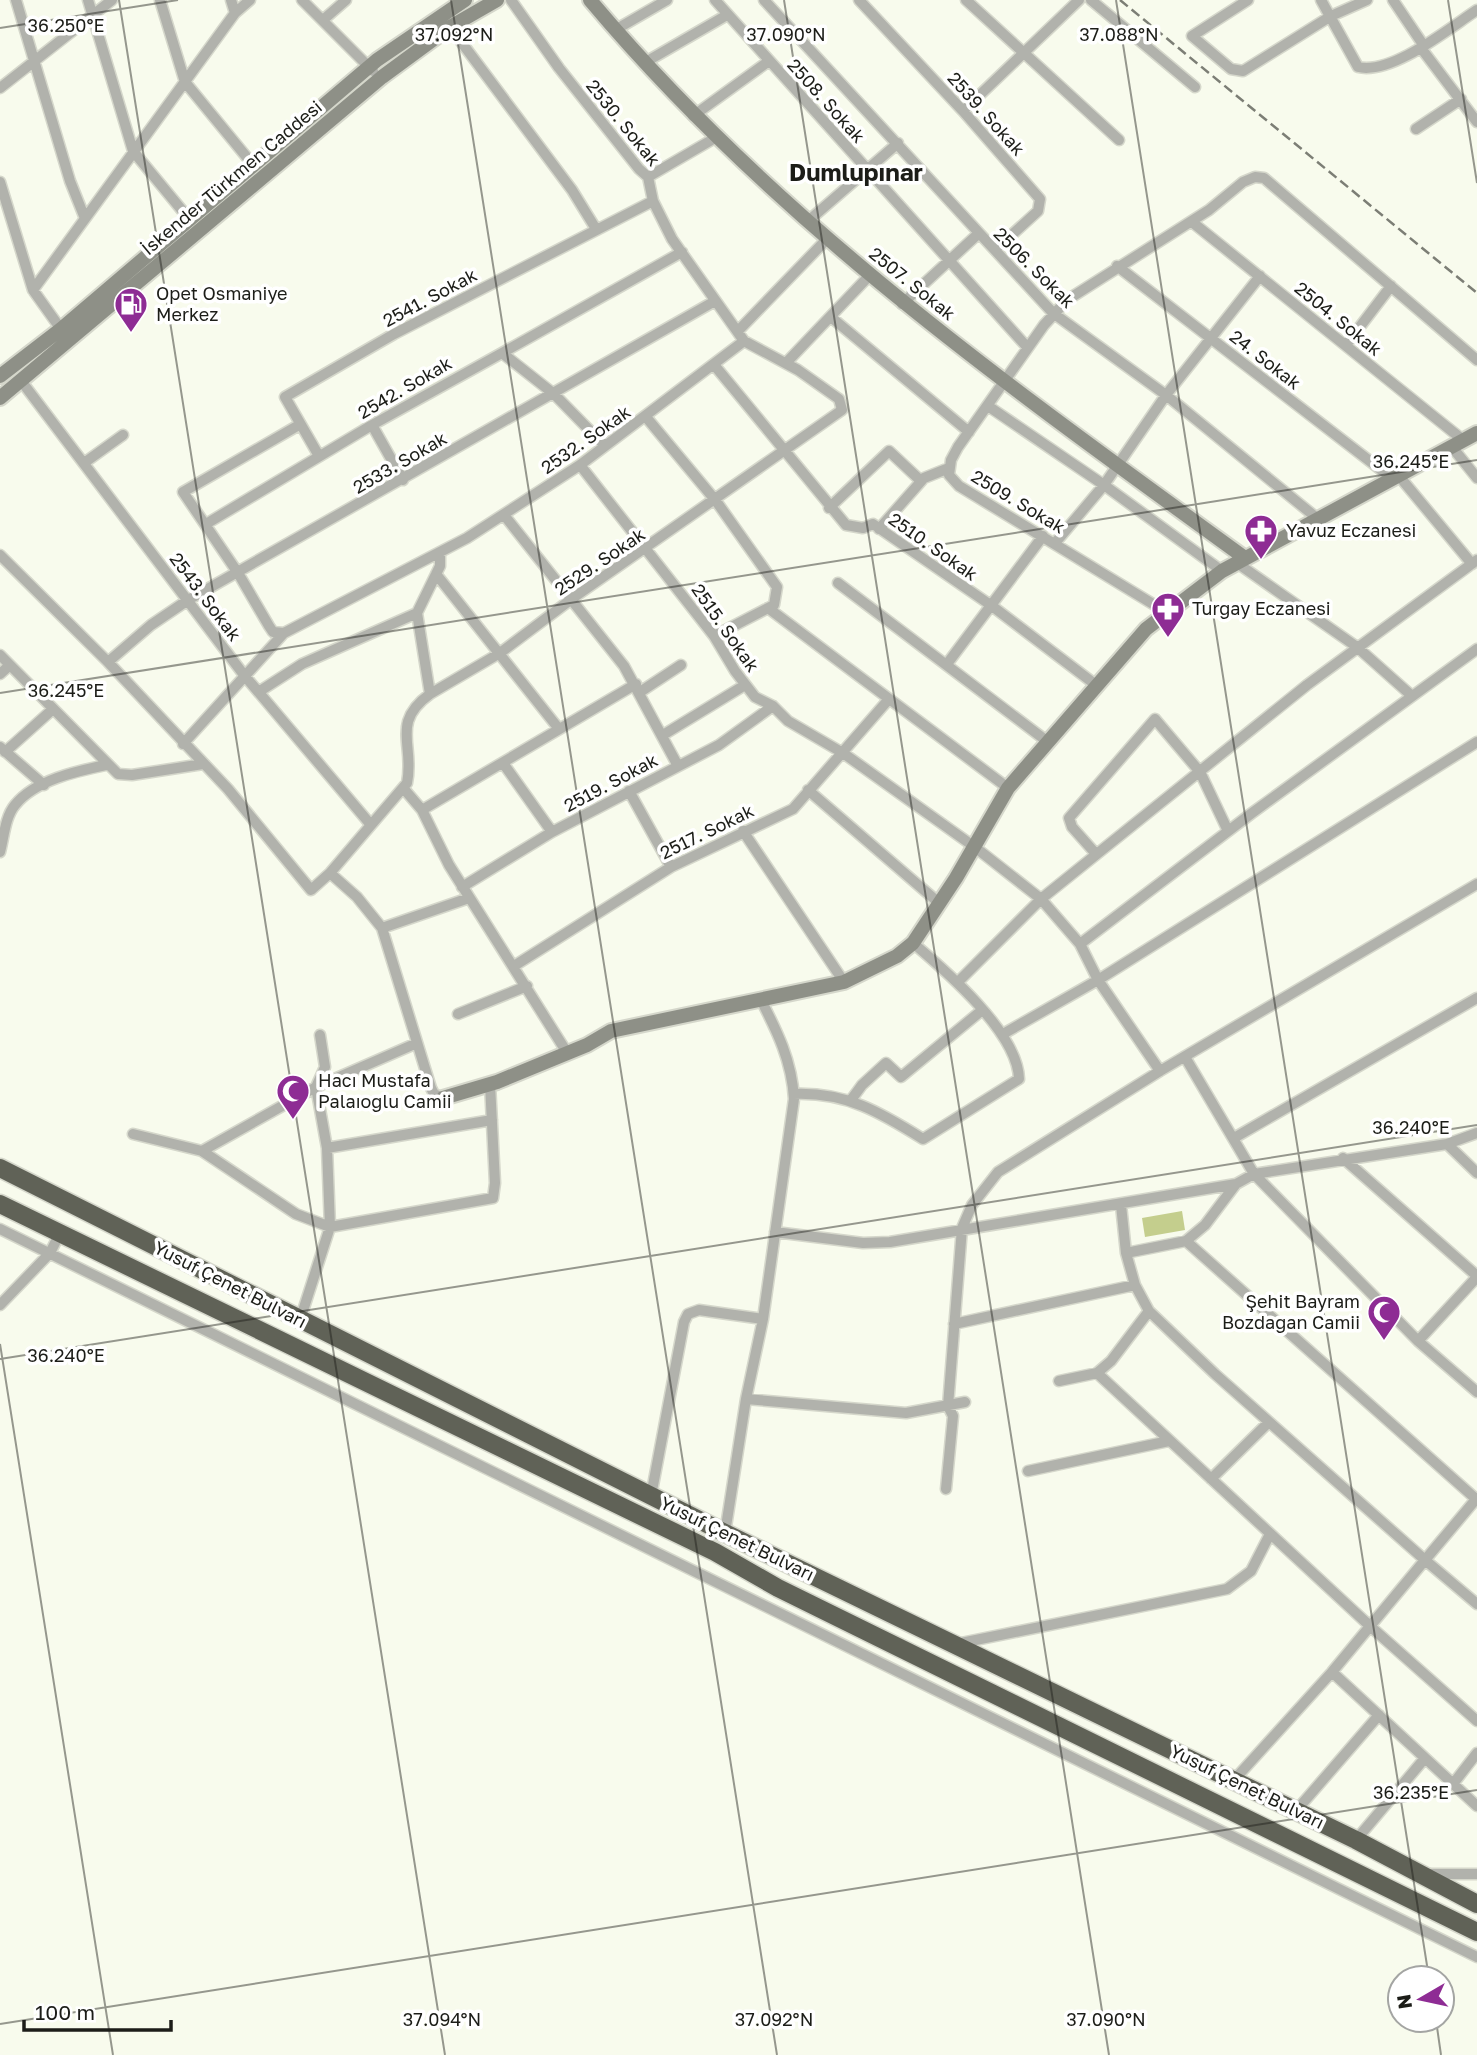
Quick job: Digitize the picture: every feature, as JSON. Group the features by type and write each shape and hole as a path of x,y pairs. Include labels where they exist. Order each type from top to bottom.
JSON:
{"highway":[{"name":"Yusuf Çenet Bulvarı","path":"0,1168 651,1496 1356,1840 1477,1904"},
{"name":"Yusuf Çenet Bulvarı","path":"0,1204 715,1552 778,1588 1477,1932"}],"street":[{"path":"16,0 70,181 84,216"},
{"path":"88,0 133,150 190,220"},
{"path":"0,88 112,0"},
{"path":"160,0 185,82 254,166"},
{"path":"230,0 234,13"},
{"path":"33,290 84,216 234,13 250,0"},
{"path":"302,0 368,68 382,77"},
{"path":"323,20 346,0"},
{"name":"İskender Türkmen Caddesi","path":"1,374 61,329 368,68 466,0"},
{"name":"İskender Türkmen Caddesi","path":"0,398 18,386 382,77 450,27 498,0"},
{"name":"2530. Sokak","path":"510,0 559,68 648,177 653,201 663,223 744,341"},
{"name":"2507. Sokak","path":"590,0 644,63 715,138 869,276 902,304 1241,560"},
{"path":"615,30 667,0"},
{"name":"2508. Sokak","path":"715,0 1027,347"},
{"name":"2506. Sokak","path":"764,0 1054,313 1167,395 1318,519"},
{"name":"2539. Sokak","path":"859,0 963,111 1040,199 1038,211 995,250"},
{"path":"966,0 1119,140"},
{"path":"963,111 1079,0"},
{"path":"1091,0 1195,87"},
{"path":"1248,0 1192,36 1231,69 1243,71 1331,16 1367,0"},
{"path":"1321,0 1357,66 1372,70 1422,47 1477,10"},
{"path":"1393,0 1422,47 1477,122"},
{"path":"644,63 727,15"},
{"path":"450,27 572,190 596,229"},
{"path":"693,116 769,61"},
{"path":"1416,129 1461,99"},
{"path":"648,177 715,138"},
{"path":"807,222 898,144"},
{"path":"1054,313 1067,300 1117,266 1192,222 1244,182 1255,177 1264,178 1477,360"},
{"path":"0,182 33,290 70,341"},
{"name":"2541. Sokak","path":"319,456 285,397 303,385 653,201"},
{"name":"2504. Sokak","path":"1192,222 1346,345 1457,444 1477,478"},
{"path":"902,304 978,234"},
{"path":"738,331 827,239"},
{"name":"2542. Sokak","path":"206,524 372,425 682,252"},
{"name":"24. Sokak","path":"1117,266 1396,477 1474,562"},
{"path":"744,341 786,363 832,318 869,276"},
{"path":"1055,542 1104,485 1167,395 1260,276"},
{"path":"1346,345 1391,286"},
{"name":"2533. Sokak","path":"108,662 151,625 188,600 715,301"},
{"name":"2509. Sokak","path":"1054,313 1027,347 969,432 949,468 949,474 959,486 1166,612"},
{"path":"832,318 969,432"},
{"name":"2532. Sokak","path":"183,744 284,633 440,554 504,514 580,465 715,366 744,341"},
{"path":"502,353 554,394 605,446"},
{"name":"2529. Sokak","path":"404,789 409,769 407,722 419,702 500,653 573,598 648,549 842,410 839,399 786,363"},
{"name":"2510. Sokak","path":"715,366 829,508 846,525 863,528 873,524 992,606 1096,685"},
{"name":"2543. Sokak","path":"1,374 18,386 84,463 244,675 371,825"},
{"path":"988,406 1104,485 1222,571"},
{"path":"646,416 716,501 777,587 778,600 768,608 714,636"},
{"path":"284,633 273,632 238,573 183,492 299,425"},
{"path":"372,425 403,480"},
{"path":"330,873 357,897 382,928 434,1094 443,1098 490,1084 566,1051 587,1045 611,1031 845,982 897,956 912,943 976,848 982,831 1008,788 1146,629 1222,571 1477,433"},
{"path":"84,463 123,435"},
{"path":"829,508 889,451 921,481"},
{"name":"2515. Sokak","path":"580,465 714,636 754,697 773,706 788,722 843,753 976,848 1041,899 1080,944 1098,980 1160,1070"},
{"path":"879,529 921,481 949,468"},
{"path":"504,514 573,598 638,688 678,766"},
{"path":"947,664 1043,536"},
{"path":"430,694 417,613 436,574 440,554"},
{"path":"0,555 108,662 228,789 311,890 330,873 404,789 422,810 462,887 566,1051"},
{"path":"1241,560 1357,646 1412,696"},
{"path":"958,982 1041,899 1096,854 1357,646 1474,562"},
{"path":"436,574 559,729"},
{"path":"838,583 1048,743"},
{"path":"768,608 1008,788"},
{"path":"260,691 302,664 417,613"},
{"path":"1080,944 1228,831 1477,649"},
{"path":"0,655 106,765 118,774 132,775 203,764"},
{"path":"0,674 10,665"},
{"path":"422,810 559,729 681,665"},
{"path":"663,735 745,685"},
{"name":"2517. Sokak","path":"514,967 671,867 793,809 889,699"},
{"name":"2519. Sokak","path":"462,887 552,832 746,728 773,706"},
{"path":"44,785 3,749 53,709"},
{"path":"1096,854 1072,827 1069,818 1155,719 1200,772 1228,831"},
{"path":"1003,1034 1098,980 1477,742"},
{"path":"503,763 552,832"},
{"path":"0,852 2,836 16,804 44,785 106,765"},
{"path":"629,790 671,867"},
{"path":"808,790 939,903"},
{"path":"743,831 845,982"},
{"path":"946,1489 953,1416 948,1406 962,1228 972,1205 998,1172 1160,1070 1477,884"},
{"path":"382,928 469,898"},
{"path":"794,1094 824,1093 851,1100 923,1139 1019,1079 1003,1034 958,982 912,943"},
{"path":"458,1014 527,986"},
{"path":"726,1533 746,1399 763,1319 794,1094 792,1074 782,1040 760,998"},
{"path":"1234,1138 1477,998"},
{"path":"851,1100 862,1085 886,1063 901,1077 981,1011"},
{"path":"300,1320 330,1227 327,1148 316,1087 325,1067 320,1035"},
{"path":"202,1151 316,1087 417,1043"},
{"path":"1185,1057 1254,1174 1418,1342 1477,1392"},
{"path":"132,1134 202,1151 296,1214 330,1227 493,1198 495,1183 490,1084"},
{"path":"327,1148 492,1120"},
{"path":"775,1232 863,1243 890,1242 1236,1184 1254,1174 1343,1158 1447,1144 1477,1133"},
{"path":"1447,1144 1477,1173"},
{"path":"1343,1158 1477,1276 1418,1342"},
{"path":"1126,1253 1186,1241 1205,1225 1236,1184"},
{"path":"1121,1205 1126,1253 1135,1285 1149,1311 1269,1422 1477,1604"},
{"path":"0,1229 1477,1957"},
{"path":"0,1306 50,1253 60,1233"},
{"path":"1186,1241 1477,1498 1371,1627 1234,1780"},
{"path":"954,1324 1135,1285"},
{"path":"651,1496 684,1322 688,1314 699,1310 763,1319"},
{"path":"1059,1381 1097,1374 1149,1311"},
{"path":"1097,1374 1477,1721"},
{"path":"746,1399 906,1413 965,1402"},
{"path":"1212,1479 1269,1422"},
{"path":"1028,1471 1169,1441"},
{"path":"953,1645 1227,1589 1251,1572 1270,1534"},
{"path":"1332,1672 1477,1806"},
{"path":"1295,1812 1379,1715"},
{"path":"1453,1784 1477,1754"},
{"path":"1356,1840 1425,1758"},
{"path":"1416,1873 1477,1874"}],"green space":[{"path":"1182,1211 1185,1230 1145,1237 1142,1218"}],"railway":[{"path":"1120,0 1477,293"}],"place":[{"name":"Opet Osmaniye Merkez","path":"131,334"},
{"name":"Yavuz Eczanesi","path":"1261,561"},
{"name":"Turgay Eczanesi","path":"1168,639"},
{"name":"Hacı Mustafa Palaıoğlu Camii","path":"293,1121"},
{"name":"Şehit Bayram Bozdağan Camii","path":"1384,1342"}],"district":[{"name":"Dumlupınar","path":"856,173"}]}
